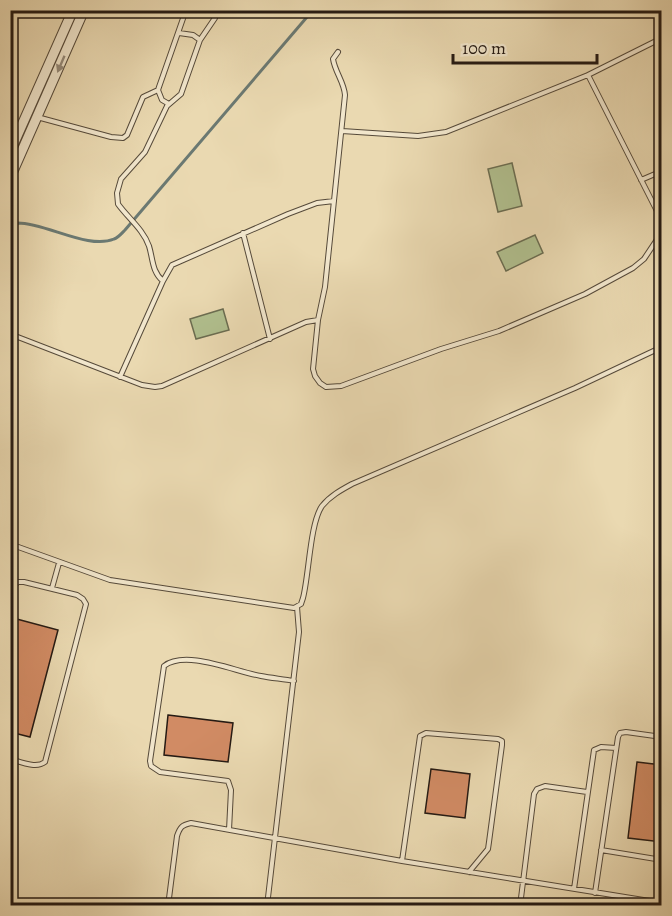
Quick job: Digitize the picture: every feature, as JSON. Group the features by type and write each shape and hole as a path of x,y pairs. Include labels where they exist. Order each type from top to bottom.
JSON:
{"street":[{"path":"10,152 73,10"},
{"path":"10,178 84,10"}],"lane":[{"path":"169,104 162,100 158,90 186,10"},
{"path":"163,281 156,274 148,243 118,204 119,183 145,152 169,104 181,94 200,40 218,10"},
{"path":"179,33 192,35 200,40"},
{"path":"342,131 418,136 446,132 588,75 662,38"},
{"path":"338,52 333,59 344,89 342,131 325,287 318,320 313,369 320,383 326,387 341,386 441,349 499,332 585,294 633,268 644,259 662,232"},
{"path":"588,75 662,221"},
{"path":"27,114 75,129 123,138 130,131 143,97 158,90"},
{"path":"640,180 662,171"},
{"path":"120,377 172,265 317,203 334,201"},
{"path":"243,233 270,339"},
{"path":"10,334 148,387 162,386 306,322 318,320"},
{"path":"267,906 300,623 297,607 303,598 307,582 319,512 329,498 339,491 575,388 662,347"},
{"path":"10,544 110,580 289,608 297,607"},
{"path":"52,588 59,563"},
{"path":"10,599 14,586 18,582 77,595 86,604 45,762 35,765 10,759"},
{"path":"229,830 231,790 228,782 160,772 151,766 164,666 175,661 200,661 260,676 294,681"},
{"path":"595,893 620,734 626,732 662,737"},
{"path":"402,861 420,736 426,733 498,739 502,741 502,745 488,849 469,872"},
{"path":"574,889 594,750 601,747 616,748"},
{"path":"520,906 534,794 537,789 545,786 588,792"},
{"path":"168,906 180,828 184,824 191,823 402,861 662,903"},
{"path":"601,850 662,860"}],"green space":[{"path":"512,163 522,206 498,212 488,169"},
{"path":"535,235 543,253 506,271 497,252"},
{"path":"223,309 229,330 196,339 190,319"}],"building":[{"path":"13,618 58,630 30,737 10,732 10,627"},
{"path":"168,715 233,723 228,762 164,755"},
{"path":"637,762 662,765 662,842 628,838"},
{"path":"431,769 470,774 465,818 425,813"}],"waterway":[{"path":"10,235 18,223 92,241 117,238 313,10"},
{"path":"649,10 662,18"}]}
